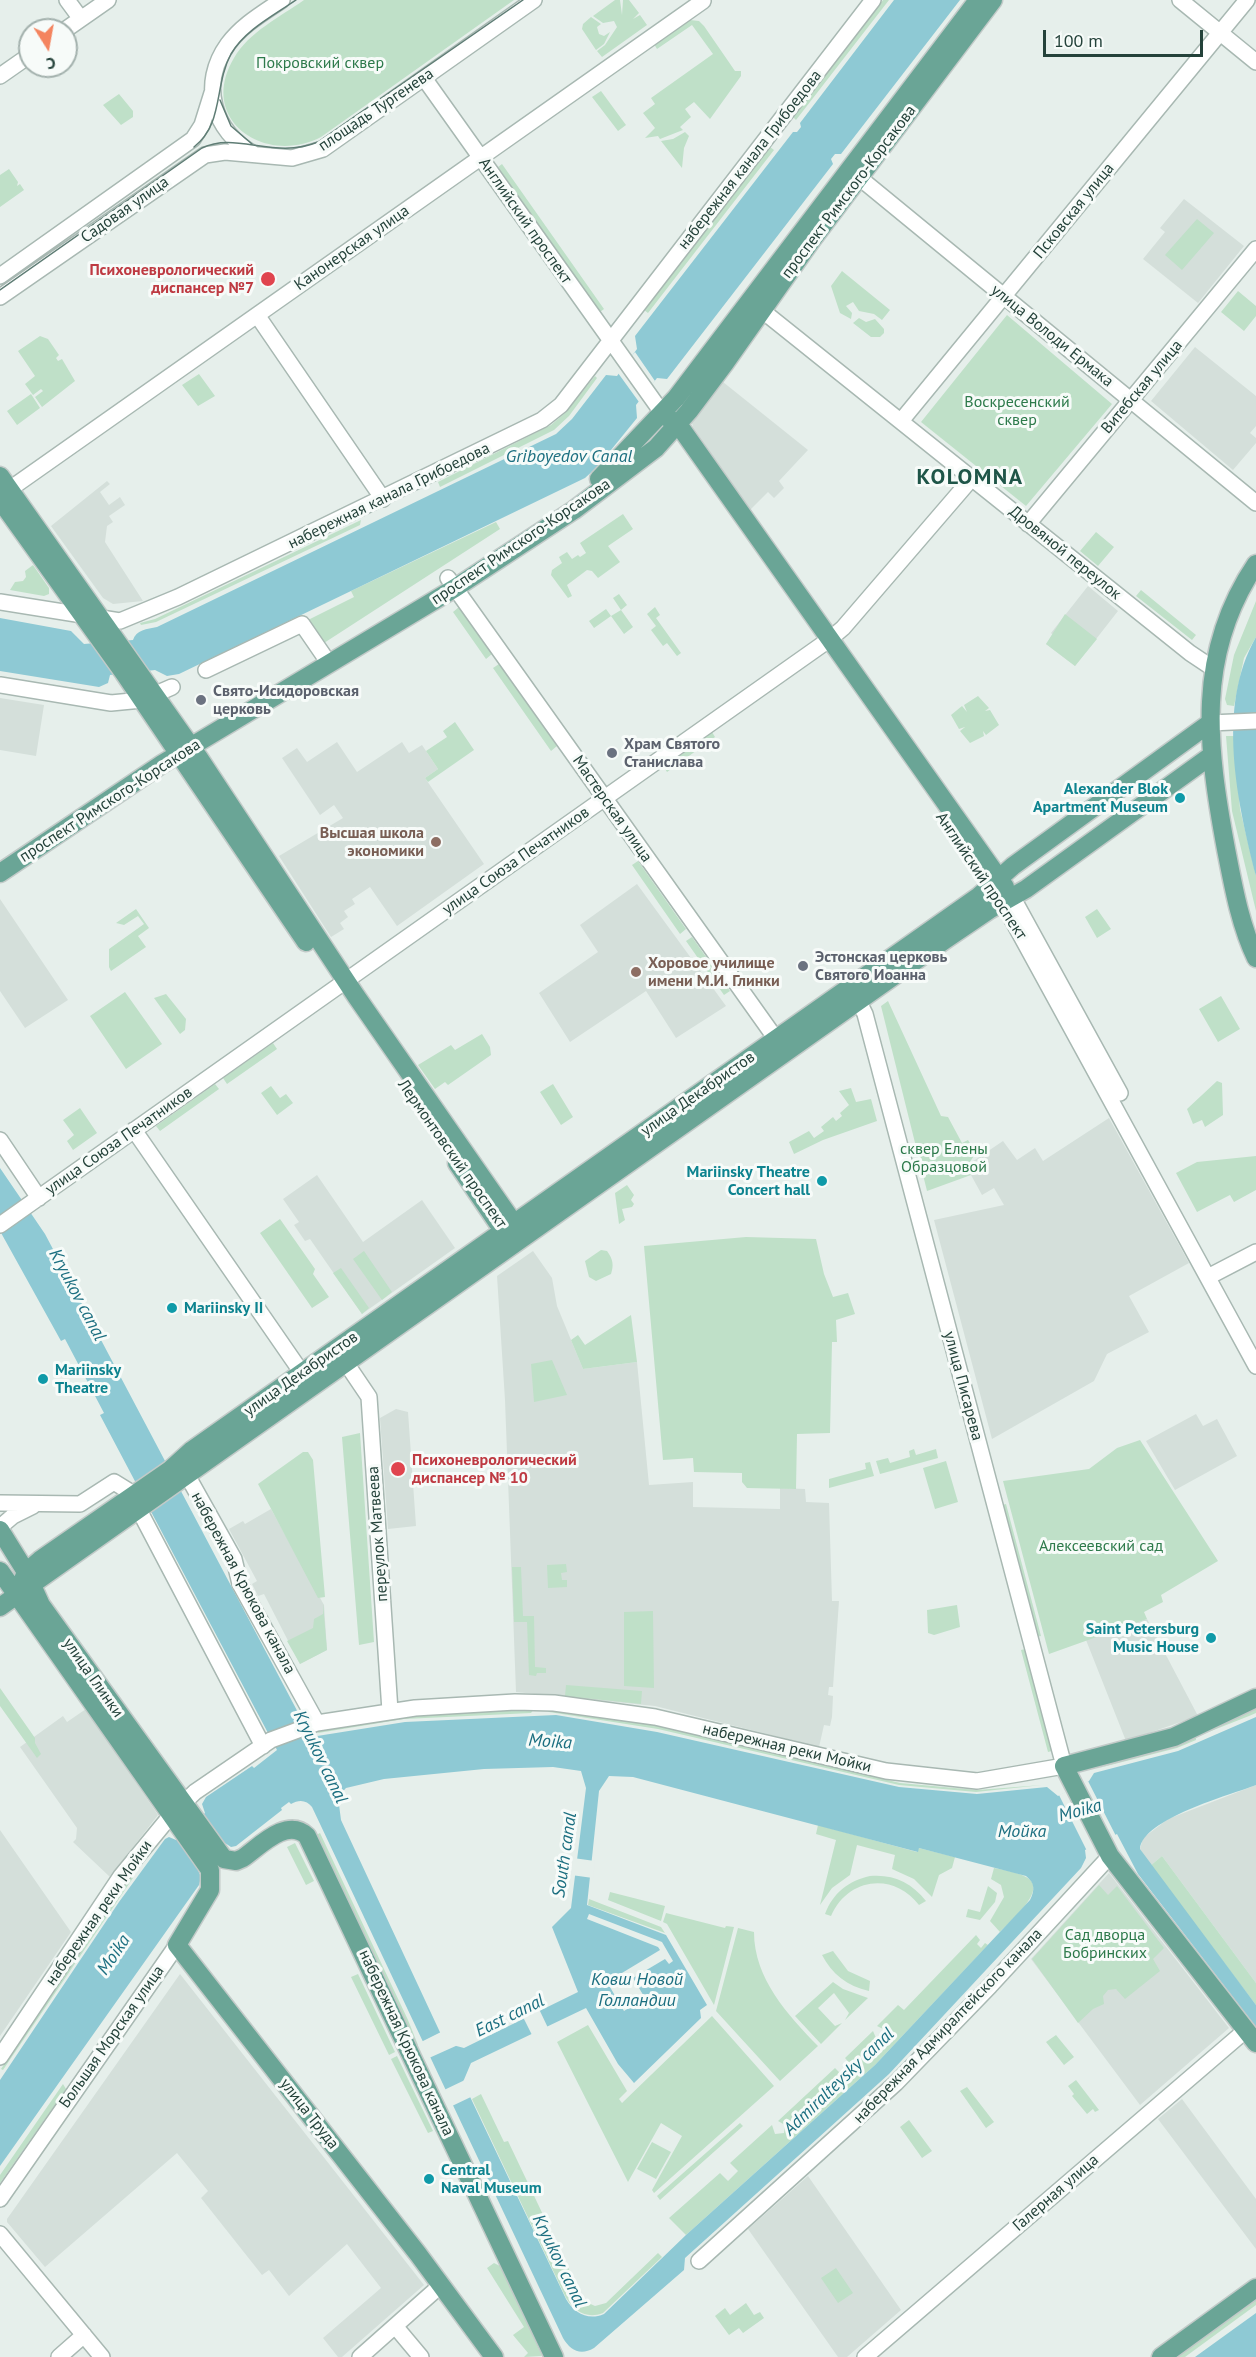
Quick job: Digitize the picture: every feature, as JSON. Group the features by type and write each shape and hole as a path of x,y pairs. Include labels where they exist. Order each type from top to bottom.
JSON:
{"main road":[{"name":"проспект Римского-Корсакова","path":"0,873 182,745 452,583 591,485 670,424 757,306 811,241 854,172 978,0"},
{"name":"проспект Римского-Корсакова","path":"854,172 993,0"},
{"name":"Английский проспект","path":"670,424 1008,901"},
{"path":"2,490 82,616 109,642"},
{"path":"2,490 100,619 109,642"},
{"path":"1256,564 1239,589 1226,619 1209,701 1218,722 1212,755 1228,861 1256,958"},
{"name":"проспект Римского-Корсакова","path":"0,859 324,656 452,583"},
{"name":"Лермонтовский проспект","path":"109,642 182,745 341,984 512,1233"},
{"name":"улица Декабристов","path":"178,1476 192,1450 512,1233 851,997 994,882 1218,722"},
{"name":"улица Декабристов","path":"178,1476 346,1364 512,1233 776,1040 851,997 989,910 1008,901 1212,755"},
{"path":"25,1584 140,1500 178,1476"},
{"path":"0,1607 93,1524 140,1500"},
{"name":"улица Глинки","path":"0,1529 25,1584 189,1826 210,1861"},
{"name":"улица Глинки","path":"0,1571 25,1584"},
{"name":"набережная реки Мойки","path":"1064,1767 1174,1737 1256,1698"},
{"name":"улица Писарева","path":"1064,1767 1106,1849 1251,2036"},
{"name":"набережная Крюкова канала","path":"210,1861 224,1859 236,1861 285,1830 299,1830 311,1843 554,2357"},
{"name":"Большая Морская улица","path":"177,1945 210,1890 210,1861"},
{"name":"улица Труда","path":"177,1945 417,2251 440,2286 494,2357"},
{"path":"1161,2357 1256,2288"}],"street":[{"path":"67,0 81,19"},
{"path":"78,21 108,0"},
{"path":"212,93 216,71 228,45 246,26 282,0"},
{"name":"площадь Тургенева","path":"212,93 215,111 226,132 237,143 259,156 292,158 323,149 534,0"},
{"name":"набережная канала Грибоедова","path":"0,602 120,621 148,611 542,420 561,405 873,0"},
{"path":"1180,0 1256,62"},
{"name":"Псковская улица","path":"901,421 1246,0"},
{"name":"Канонерская улица","path":"2,490 704,1"},
{"path":"0,76 18,63"},
{"name":"Английский проспект","path":"424,78 670,424"},
{"name":"Садовая улица","path":"0,276 193,139 202,125 212,93"},
{"name":"Садовая улица","path":"0,297 206,155 225,152 259,156"},
{"name":"улица Володи Ермака","path":"854,172 1256,503"},
{"name":"Витебская улица","path":"1028,524 1256,249"},
{"name":"Дровяной переулок","path":"757,306 1190,653 1214,669"},
{"path":"256,315 383,499"},
{"name":"улица Союза Печатников","path":"0,1225 825,643 843,628 972,478"},
{"name":"Мастерская улица","path":"452,583 776,1040"},
{"path":"206,670 302,624 324,656"},
{"path":"0,685 111,703 148,697 172,687"},
{"path":"1218,722 1256,721"},
{"name":"Английский проспект","path":"1008,901 1213,1275 1256,1345"},
{"name":"улица Писарева","path":"851,997 867,1022 1064,1767"},
{"path":"134,1130 302,1374"},
{"path":"0,1140 32,1202"},
{"path":"1213,1275 1256,1252"},
{"name":"Английский проспект","path":"1213,1275 1256,1366"},
{"name":"переулок Матвеева","path":"346,1364 369,1397 390,1711"},
{"name":"набережная Крюкова канала","path":"178,1476 229,1550 240,1584 312,1725"},
{"path":"0,1503 80,1504 114,1482 140,1500 267,1743"},
{"path":"0,1529 13,1516 35,1504"},
{"path":"80,1504 93,1524"},
{"name":"набережная реки Мойки","path":"0,2057 121,1876 177,1809 267,1743 312,1725 390,1711 515,1702 554,1703 656,1717 886,1771 977,1781 1064,1767"},
{"name":"набережная Адмиралтейского канала","path":"699,2261 889,2090 1015,1959 1106,1849"},
{"name":"Большая Морская улица","path":"0,2199 177,1945"},
{"name":"Галерная улица","path":"865,2357 1251,2036"},
{"path":"0,2234 102,2357"},
{"path":"360,2357 440,2286"},
{"path":"395,2326 421,2357"},
{"path":"59,2357 84,2335"}],"shaded area":[{"path":"1184,199 1244,246 1198,303 1143,259 1165,232 1160,228"},
{"path":"1195,347 1256,396 1256,426 1250,433 1256,438 1256,443 1233,470 1151,401"},
{"path":"723,382 808,450 779,481 784,488 774,498 768,492 750,510 692,423"},
{"path":"107,481 110,484 100,492 109,505 120,497 125,505 109,516 113,522 107,526 105,542 143,601 113,604 103,598 51,526"},
{"path":"1088,586 1118,611 1075,666 1046,644 1053,635 1051,633"},
{"path":"0,698 44,705 36,756 0,750"},
{"path":"337,742 357,772 402,742 409,753 422,745 438,769 425,778 484,864 397,926 370,887 352,899 355,904 344,911 348,917 340,923 344,929 331,937 279,856 343,818 334,805 320,815 282,758 297,748 307,762"},
{"name":"Хоровое училище имени М.И. Глинки","path":"637,884 726,1006 676,1038 646,991 570,1042 539,993 598,952 580,925"},
{"path":"0,899 68,1000 25,1028 0,991"},
{"path":"1109,1118 1189,1263 1129,1296 1149,1332 1107,1354 1094,1381 992,1439 934,1220 1004,1205 994,1188 982,1195 966,1166 1003,1141 1017,1160 1035,1148 1043,1161"},
{"path":"317,1175 363,1242 422,1200 455,1248 362,1314 310,1239 305,1241 294,1225 299,1222 283,1199"},
{"path":"533,1251 552,1278 557,1306 583,1369 637,1362 649,1485 693,1482 693,1507 780,1509 780,1488 805,1489 806,1502 829,1503 832,1601 839,1601 833,1687 829,1687 828,1695 833,1696 832,1717 830,1726 824,1725 819,1747 655,1706 516,1692 505,1400 497,1276"},
{"name":"Психоневрологический диспансер № 10","path":"396,1409 408,1412 416,1526 388,1529 380,1418"},
{"path":"1196,1414 1203,1426 1217,1419 1237,1456 1175,1490 1146,1441"},
{"path":"271,1509 324,1605 327,1650 300,1664 264,1594 258,1596 252,1584 257,1581 229,1529 243,1521 245,1524"},
{"path":"1147,1619 1198,1716 1126,1741 1086,1640"},
{"path":"86,1709 158,1815 110,1877 73,1842 76,1839 77,1828 20,1747 63,1716 67,1722"},
{"path":"1256,1785 1256,1983 1162,1856 1150,1866 1140,1849 1143,1838 1168,1819"},
{"path":"0,1830 71,1932 0,2036"},
{"path":"1109,1873 1229,2028 1140,2105 1031,1959"},
{"path":"180,1974 424,2285 342,2357 338,2357 323,2338 381,2288 347,2244 289,2296 269,2270 262,2275 201,2198 208,2191 177,2153 45,2267 7,2222"},
{"path":"1182,2099 1256,2199 1256,2249 1158,2119"},
{"path":"808,2176 901,2310 847,2357 838,2357 748,2229"}],"green space":[{"name":"Покровский сквер","path":"304,0 514,0 321,137 300,144 279,146 259,141 243,132 231,118 224,101 225,80 234,58 248,40"},
{"path":"615,0 620,0 622,15 623,0 629,0 639,13 633,19 640,15 647,25 602,57 597,51 605,45 617,27 614,21 603,23 593,16"},
{"path":"883,0 889,0 796,120 793,117"},
{"path":"591,17 601,24 597,27 599,34 604,36 610,32 604,44 596,50 582,29 583,24"},
{"path":"690,20 699,21 704,26 735,71 741,71 741,76 710,119 694,102 685,109 691,117 680,127 683,130 660,139 658,136 645,138 655,128 643,113 655,104 651,98 713,54 692,25 657,49 654,44"},
{"path":"601,91 626,125 618,131 592,97"},
{"path":"119,94 133,111 133,117 121,125 103,105"},
{"path":"685,132 689,136 684,148 682,168 661,141 673,139"},
{"path":"770,147 774,150 648,313 644,310"},
{"path":"502,164 604,309 600,312 498,167"},
{"path":"9,169 18,182 17,186 20,184 24,190 0,207 0,175"},
{"path":"1197,219 1214,233 1182,270 1165,255"},
{"path":"842,271 890,310 882,320 874,314 859,311 853,302 846,306 852,313 851,319 840,313 831,286"},
{"path":"1238,291 1256,306 1256,316 1244,331 1221,312"},
{"name":"Воскресенский сквер","path":"1007,315 1112,404 1026,506 921,422"},
{"path":"859,318 866,322 875,319 884,329 884,333 880,337 871,337 853,323"},
{"path":"40,336 48,339 59,355 56,358 58,361 62,359 75,381 42,407 35,397 43,391 41,389 33,395 25,384 35,376 18,351"},
{"path":"199,374 215,396 198,406 182,385"},
{"path":"595,376 597,378 569,416 554,430 440,487 438,482 551,425 565,413"},
{"path":"31,394 40,408 17,425 7,411"},
{"path":"623,514 633,529 608,546 620,562 598,578 592,571 587,570 567,585 572,596 568,598 551,575 552,570 562,563 559,557 567,552 572,559 586,553 580,543"},
{"path":"361,520 360,525 156,622 141,625 140,623 155,619"},
{"path":"496,522 500,529 324,643 309,623 308,620 354,597 351,591"},
{"path":"1096,532 1114,547 1098,566 1080,551"},
{"path":"33,565 49,588 49,594 44,596 10,590 15,582 23,581 26,577 25,571"},
{"path":"1141,590 1196,635 1192,640 1136,596"},
{"path":"619,594 627,605 621,610 613,598"},
{"path":"1256,601 1256,637 1244,658 1234,706 1227,705 1225,699 1234,655"},
{"path":"459,607 492,654 486,659 453,612"},
{"path":"655,607 660,615 656,618 681,653 677,656 667,643 663,646 651,630 656,626 647,614"},
{"path":"606,609 611,616 594,628 589,621"},
{"path":"621,610 633,627 624,634 611,616"},
{"path":"1065,614 1097,639 1075,666 1046,644"},
{"path":"499,664 557,746 551,751 493,668"},
{"path":"978,696 989,708 985,711 990,710 999,725 986,735 983,731 984,736 970,743 960,731 965,727 959,729 951,715 962,706 967,712 964,705"},
{"path":"455,722 474,750 428,782 425,778 438,769 426,751 447,737 443,731"},
{"path":"712,732 715,737 667,772 664,767"},
{"path":"1226,736 1234,736 1240,809 1256,876 1256,911 1232,811"},
{"path":"638,861 686,929 680,934 632,865"},
{"path":"136,909 149,928 138,936 146,947 111,971 109,949 144,924 138,916 124,925 116,923"},
{"path":"1097,909 1111,929 1097,938 1085,917"},
{"path":"692,937 730,991 724,995 686,941"},
{"path":"125,992 162,1044 126,1069 90,1016"},
{"path":"166,994 186,1019 185,1030 180,1034 154,998"},
{"path":"1221,996 1240,1029 1218,1042 1199,1009"},
{"name":"сквер Елены Образцовой","path":"888,1001 941,1116 948,1117 962,1143 968,1140 976,1153 967,1166 971,1175 927,1191 881,1006"},
{"path":"482,1034 490,1047 491,1055 448,1085 445,1082 435,1089 418,1065 451,1045 455,1050"},
{"path":"273,1043 277,1049 227,1084 223,1078"},
{"path":"1217,1081 1222,1083 1223,1115 1205,1127 1202,1120 1193,1124 1187,1109"},
{"path":"215,1084 219,1089 160,1131 156,1126"},
{"path":"553,1084 573,1117 561,1125 540,1092"},
{"path":"271,1086 280,1098 286,1094 293,1103 277,1115 261,1093"},
{"path":"851,1088 856,1102 871,1099 877,1121 823,1140 794,1154 789,1142 809,1131 814,1138 824,1131 821,1127 833,1117 836,1121 842,1116 840,1113 849,1105 839,1091"},
{"path":"80,1108 97,1133 73,1150 67,1141 74,1135 63,1120"},
{"path":"1256,1156 1256,1190 1234,1202 1230,1195 1197,1212 1176,1173 1197,1162"},
{"path":"627,1185 634,1195 631,1200 634,1204 632,1207 622,1209 625,1220 619,1224 615,1193"},
{"path":"280,1219 315,1269 313,1274 329,1297 312,1308 260,1233"},
{"path":"746,1237 816,1239 824,1274 833,1297 848,1293 855,1314 836,1320 837,1342 832,1342 830,1433 797,1434 796,1489 747,1488 742,1482 742,1473 694,1472 693,1458 663,1460 644,1246"},
{"path":"601,1250 609,1254 612,1268 611,1274 596,1281 589,1277 585,1261"},
{"path":"364,1251 392,1292 382,1300 353,1259"},
{"path":"341,1268 369,1308 362,1314 333,1273"},
{"path":"631,1315 637,1362 583,1369 571,1340 578,1335 585,1345"},
{"path":"552,1360 567,1395 534,1402 531,1364"},
{"path":"360,1433 374,1642 359,1645 342,1437"},
{"name":"Алексеевский сад","path":"1140,1440 1218,1561 1161,1595 1163,1602 1144,1612 1147,1619 1049,1654 1003,1481 1089,1469 1117,1448"},
{"path":"914,1449 916,1455 936,1449 938,1458 880,1474 876,1461 888,1458 890,1463 910,1457 909,1451"},
{"path":"303,1452 308,1452 313,1460 325,1597 318,1598 258,1484"},
{"path":"946,1461 958,1502 935,1509 923,1468"},
{"path":"870,1462 874,1476 829,1488 829,1479 866,1469 865,1463"},
{"path":"1006,1504 1041,1636 1037,1637 1002,1505"},
{"path":"566,1564 567,1572 561,1573 562,1580 567,1580 567,1587 548,1588 547,1565"},
{"path":"512,1567 521,1567 523,1616 534,1616 535,1667 546,1668 546,1673 537,1673 536,1676 529,1675 527,1622 514,1622"},
{"path":"323,1603 327,1650 300,1664 287,1641 313,1628 314,1619 323,1614"},
{"path":"957,1605 960,1627 934,1635 928,1633 927,1610"},
{"path":"653,1611 654,1688 624,1686 624,1612"},
{"path":"1025,1649 1052,1751 1048,1752 1021,1650"},
{"path":"566,1685 642,1691 641,1704 565,1696"},
{"path":"0,1688 35,1738 41,1754 37,1758 0,1706"},
{"path":"1256,1708 1256,1713 1196,1737 1196,1740 1177,1748 1095,1769 1176,1744"},
{"path":"534,1709 531,1713 404,1719 318,1733 320,1729 404,1715"},
{"path":"546,1709 659,1724 900,1783 977,1790 1042,1785 976,1792 899,1785 658,1729 549,1712"},
{"path":"818,1825 917,1852 919,1848 955,1857 952,1868 939,1875 932,1897 914,1879 892,1869 895,1855 857,1845 850,1875 832,1888 820,1905 836,1840 816,1834"},
{"path":"320,1833 418,2045 414,2044 314,1836"},
{"path":"295,1843 314,1881 306,1885 287,1847"},
{"path":"1162,1856 1256,1983 1256,2005 1150,1866"},
{"path":"994,1868 1015,1872 1026,1877 1032,1882 1033,1889 1031,1897 1019,1913 1000,1932 990,1921 1004,1897 1001,1885 991,1879"},
{"path":"870,1876 886,1876 908,1884 926,1901 919,1905 909,1894 897,1887 872,1884 848,1893 831,1916 825,1914 832,1900 842,1889"},
{"path":"131,1877 133,1878 3,2070 1,2069"},
{"name":"Сад дворца Бобринских","path":"1099,1885 1108,1895 1117,1886 1164,1948 1153,1959 1160,1971 1125,1999 1116,1989 1108,1990 1103,1996 1104,2004 1093,2009 1078,2023 1032,1959"},
{"path":"988,1886 997,1893 995,1902 980,1920 966,1917 968,1909 980,1912"},
{"path":"610,1892 665,1906 661,1921 608,1900"},
{"path":"589,1899 661,1927 665,1933 588,1905"},
{"path":"666,1913 725,1928 726,1926 734,1927 714,2005 667,1924 663,1922"},
{"path":"738,1928 754,1932 756,1949 766,1981 795,2022 818,2046 780,2081 716,2011"},
{"path":"976,1935 980,1940 977,1944 981,1948 985,1943 988,1945 875,2065 686,2235 669,2218 720,2173 728,2181 738,2171 730,2163 772,2125 775,2134 784,2133 785,2125 778,2121 835,2068 844,2077 853,2067 845,2058 873,2031 876,2038 883,2038 885,2030 877,2026 898,2005 904,2010"},
{"path":"833,1951 848,1971 870,1981 869,1991 847,1982 830,1968 822,1955"},
{"path":"358,1974 395,2052 389,2055 351,1977"},
{"path":"833,1982 843,1989 868,1998 845,2020 849,2013 834,1993 818,2008 835,2026 842,2023 821,2044 795,2016"},
{"path":"712,2016 774,2086 654,2193 652,2190 682,2136 661,2123 628,2182 557,2042 588,2025 627,2091 619,2099 622,2103"},
{"path":"1056,2035 1074,2057 1064,2065 1046,2042"},
{"path":"397,2056 433,2131 428,2133 391,2059"},
{"path":"1076,2080 1099,2110 1095,2112 1093,2109 1087,2114 1072,2096 1074,2094 1068,2086"},
{"path":"63,2084 66,2089 0,2183 0,2175"},
{"path":"967,2087 994,2122 986,2128 960,2091"},
{"path":"481,2094 504,2142 508,2141 584,2301 595,2306 606,2303 658,2253 662,2257 603,2313 587,2315 582,2313 566,2298 472,2099"},
{"path":"909,2120 932,2151 922,2158 900,2127"},
{"path":"740,2123 743,2126 660,2200 657,2196"},
{"path":"652,2142 671,2152 656,2179 637,2169"},
{"path":"494,2263 502,2267 542,2356 524,2357 528,2353 513,2335 524,2327 487,2268"},
{"path":"836,2268 853,2293 838,2303 821,2278"},
{"path":"1256,2297 1256,2305 1185,2357 1173,2357"},
{"path":"746,2303 754,2315 760,2312 764,2318 743,2333 739,2328 729,2335 715,2316 725,2308 730,2315"}],"water":[{"name":"Griboyedov Canal","path":"894,0 960,0 841,154 835,154 831,159 833,164 667,379 657,378 636,405 637,418 598,466 585,478 179,674 167,676 155,670 110,675 108,683 99,687 0,671 0,618 71,631 84,644 133,640 142,630 157,627 556,434 572,419 606,375 617,376 637,349 635,336 793,132 797,132 801,127 800,123"},
{"path":"1256,637 1256,876 1237,786 1233,724 1236,693 1244,664"},
{"path":"0,1168 45,1234 311,1737 405,1722 556,1715 657,1732 899,1787 977,1794 1047,1787 1058,1796 1089,1781 1094,1773 1178,1751 1256,1717 1256,1785 1171,1818 1144,1838 1140,1849 1256,2005 1256,2027 1138,1874 1117,1834 1085,1850 1086,1858 1081,1868 889,2074 685,2258 684,2270 594,2348 580,2352 572,2349 563,2338 312,1807 303,1801 297,1801 291,1804 289,1802 236,1846 231,1847 225,1843 197,1868 201,1877 199,1885 0,2166 0,2080 119,1902 165,1839 169,1837 176,1840 205,1813 202,1804 206,1797 252,1766 254,1768 277,1750 100,1415 104,1413 65,1339 61,1341 0,1231","holes":["553,1767 581,1771 586,1788 571,1908 552,1927 578,1992 464,2048 445,2043 341,1820 338,1797 346,1788 384,1779 484,1769","609,1776 633,1777 918,1852 919,1848 1026,1876 1033,1884 1033,1893 1030,1900 875,2065 686,2235 604,2314 592,2317 577,2312 566,2299 463,2082 471,2063 586,2008 618,2064 634,2083 701,2018 700,2010 707,2005 666,1935 587,1905 599,1791"]},
{"path":"1256,2313 1256,2357 1195,2357"}],"pier":[{"path":"635,352 655,381 639,402 618,373"},
{"path":"1088,1781 1116,1836 1087,1851 1059,1795"},
{"path":"573,1858 595,1861 593,1878 571,1875"},
{"path":"589,1914 662,1942 673,1961 669,1964 665,1959 633,1978 645,1998 624,2011 607,1982 660,1950 658,1947 587,1919"},
{"path":"539,2009 549,2030 533,2037 523,2017"},
{"path":"443,2031 447,2040 458,2045 429,2058 421,2042"},
{"path":"467,2079 466,2082 473,2096 452,2106 444,2090"}],"tram line":[{"path":"194,147 204,138 210,127 222,78 237,45 260,24 296,0"},
{"path":"0,290 202,148 228,142 286,148 302,147 318,142 523,0"},
{"path":"220,100 231,126 252,144"}],"place":[{"name":"Психоневрологический диспансер №7","path":"268,279"},
{"name":"Свято-Исидоровская церковь","path":"201,700"},
{"name":"Храм Святого Станислава","path":"612,753"},
{"name":"Alexander Blok Apartment Museum","path":"1180,798"},
{"name":"Высшая школа экономики","path":"436,842"},
{"name":"Эстонская церковь Святого Иоанна","path":"803,966"},
{"name":"Хоровое училище имени М.И. Глинки","path":"636,972"},
{"name":"Mariinsky Theatre Concert hall","path":"822,1181"},
{"name":"Mariinsky II","path":"172,1308"},
{"name":"Mariinsky Theatre","path":"43,1379"},
{"name":"Психоневрологический диспансер № 10","path":"398,1469"},
{"name":"Saint Petersburg Music House","path":"1211,1638"},
{"name":"Central Naval Museum","path":"429,2179"}],"district":[{"name":"KOLOMNA","path":"970,478"}],"water label":[{"name":"Kryukov canal","path":"77,1295"},
{"name":"Moika","path":"550,1742"},
{"name":"Kryukov canal","path":"320,1757"},
{"name":"Moika","path":"1080,1811"},
{"name":"Мойка","path":"1022,1832"},
{"name":"South canal","path":"565,1855"},
{"name":"Moika","path":"114,1955"},
{"name":"Ковш Новой Голландии","path":"637,1990"},
{"name":"East canal","path":"510,2016"},
{"name":"Admiralteysky canal","path":"839,2082"},
{"name":"Kryukov canal","path":"559,2261"}]}
